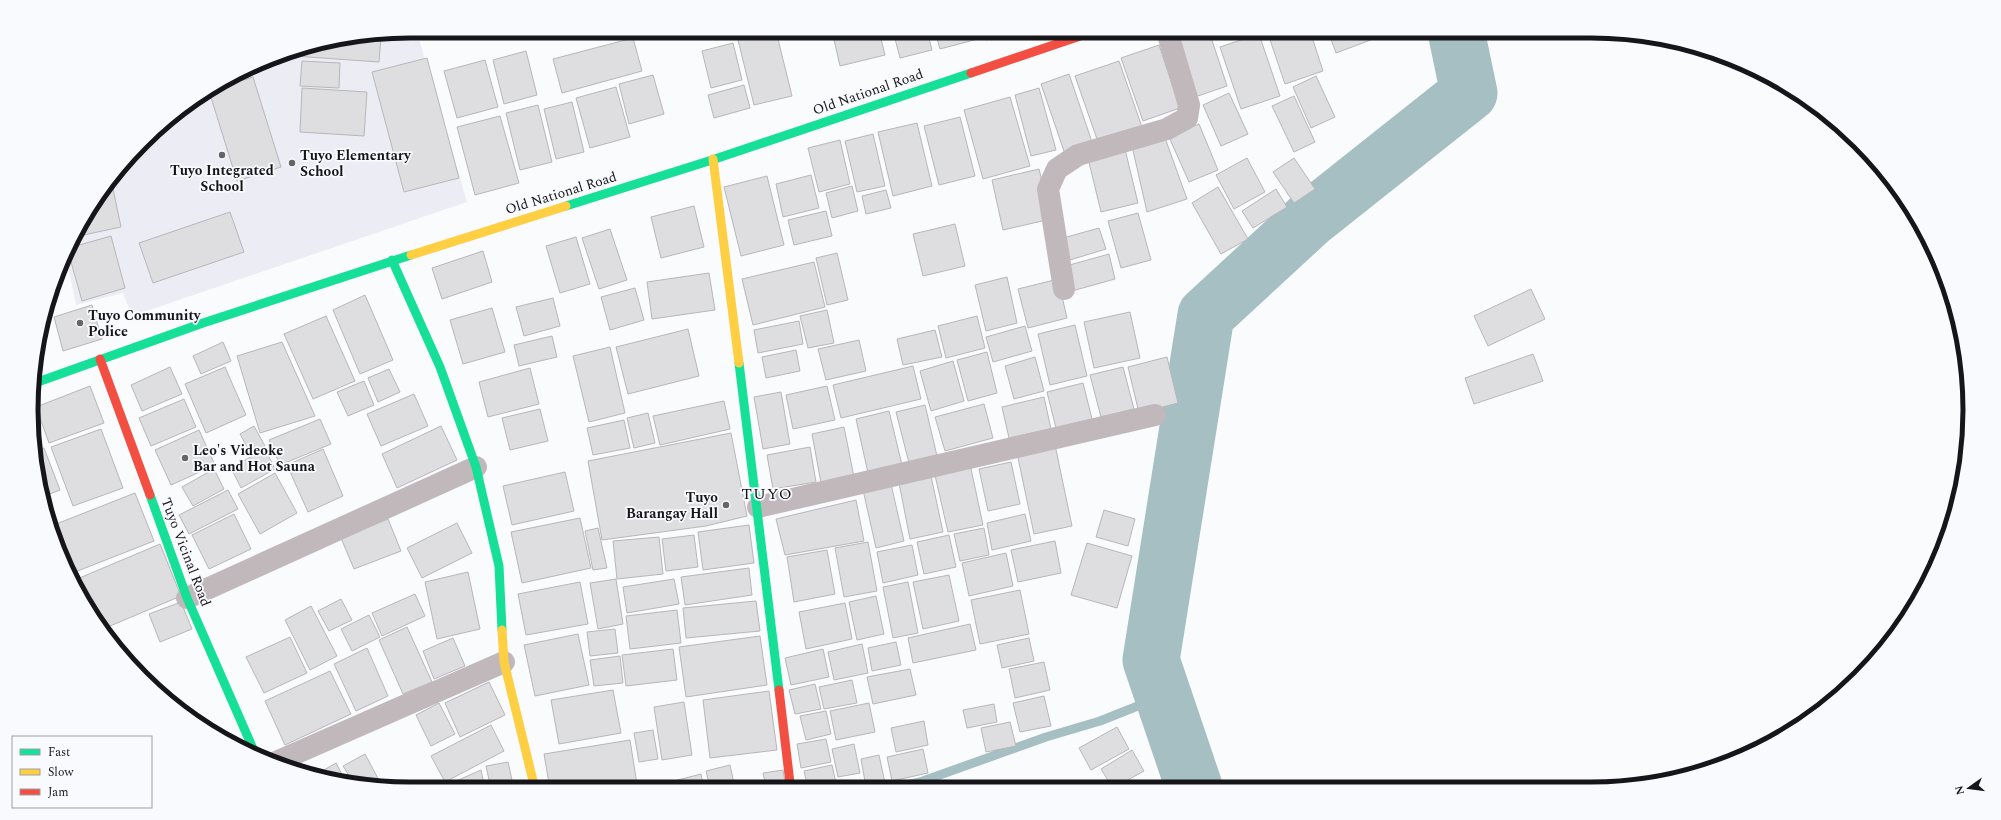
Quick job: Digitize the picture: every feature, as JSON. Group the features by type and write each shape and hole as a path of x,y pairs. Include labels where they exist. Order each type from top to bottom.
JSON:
{"street":[{"name":"Old National Road","path":"39,381 100,359 392,260 713,160 1074,38"},
{"path":"1064,289 1048,189 1057,169 1078,155 1167,129 1187,118 1189,105 1169,38"},
{"path":"713,160 758,507 790,782"},
{"path":"392,260 440,367 476,467 499,566 504,662 533,782"},
{"name":"Tuyo Vicinal Road","path":"100,359 187,598 252,747"},
{"path":"758,507 1155,415"},
{"path":"187,598 476,467"},
{"path":"282,759 504,662"}],"shaded area":[{"name":"Tuyo Elementary School","path":"419,38 467,202 132,316 123,293 76,305 68,264 76,245 101,203 130,165 165,130 184,115 203,101 245,76 290,58 337,45 361,41"}],"building":[{"path":"633,38 642,71 562,93 553,59"},
{"path":"746,38 778,38 792,96 754,105 738,40"},
{"path":"834,38 881,38 885,55 840,66"},
{"path":"895,38 929,38 932,50 900,58"},
{"path":"937,38 978,38 978,39 940,49"},
{"path":"1211,38 1227,86 1195,97 1175,39"},
{"path":"1247,38 1260,38 1280,96 1241,109 1220,47"},
{"path":"1269,38 1312,38 1323,71 1285,84"},
{"path":"1331,38 1376,38 1336,53"},
{"path":"381,39 379,62 296,56 337,45"},
{"path":"733,43 742,80 711,88 702,51"},
{"path":"1159,45 1180,108 1143,121 1121,58"},
{"path":"526,51 537,95 504,104 493,60"},
{"path":"427,58 459,178 404,192 372,72"},
{"path":"485,60 498,107 457,118 444,71"},
{"path":"302,61 340,63 339,88 300,86"},
{"path":"1119,61 1142,127 1098,142 1075,76"},
{"path":"1069,74 1093,145 1065,154 1041,84"},
{"path":"653,75 664,114 629,124 619,84"},
{"path":"1316,76 1335,117 1311,128 1293,87"},
{"path":"253,77 281,167 237,181 211,96 231,84"},
{"path":"744,85 750,108 714,118 708,95"},
{"path":"616,87 630,137 590,148 576,98"},
{"path":"302,88 367,92 364,136 300,132"},
{"path":"1039,88 1056,150 1031,156 1015,95"},
{"path":"1229,93 1248,134 1221,146 1203,105"},
{"path":"1294,96 1315,142 1294,152 1272,106"},
{"path":"1010,97 1030,166 983,179 964,110"},
{"path":"572,102 584,152 556,159 544,109"},
{"path":"538,105 552,162 520,170 506,113"},
{"path":"500,116 519,183 475,195 457,127"},
{"path":"960,117 975,176 939,185 924,126"},
{"path":"917,123 932,186 893,196 878,132"},
{"path":"1199,124 1218,170 1189,182 1169,137"},
{"path":"873,134 885,186 857,192 845,141"},
{"path":"1165,138 1187,199 1147,212 1132,146"},
{"path":"840,140 850,184 819,192 808,148"},
{"path":"1124,145 1138,203 1101,212 1087,154"},
{"path":"1247,158 1265,192 1234,209 1216,175"},
{"path":"1294,158 1315,189 1294,203 1273,172"},
{"path":"1039,169 1051,219 1003,230 992,180"},
{"path":"811,175 819,208 783,217 776,184"},
{"path":"767,176 784,245 741,256 724,187"},
{"path":"852,186 858,211 832,218 826,193"},
{"path":"113,187 121,227 81,235 101,203"},
{"path":"1218,187 1248,239 1221,254 1192,203"},
{"path":"1276,189 1287,207 1253,228 1242,211"},
{"path":"886,190 891,208 866,214 862,196"},
{"path":"694,206 704,247 661,258 651,217"},
{"path":"826,211 832,236 794,245 788,220"},
{"path":"230,212 244,252 153,283 139,243"},
{"path":"1138,213 1151,260 1121,268 1108,221"},
{"path":"955,224 965,266 923,276 913,234"},
{"path":"1099,228 1106,249 1070,260 1063,238"},
{"path":"610,229 627,280 599,289 582,238"},
{"path":"111,236 125,288 82,301 70,259 76,246"},
{"path":"576,237 590,284 560,293 546,246"},
{"path":"483,251 492,282 442,299 432,268"},
{"path":"837,253 848,300 827,305 816,258"},
{"path":"1109,254 1115,279 1072,291 1066,266"},
{"path":"814,262 825,307 753,325 742,279"},
{"path":"709,273 715,310 652,319 647,282"},
{"path":"1007,277 1017,323 986,331 975,285"},
{"path":"1058,279 1067,318 1028,328 1018,289"},
{"path":"635,288 644,320 610,330 601,297"},
{"path":"1531,289 1545,319 1488,346 1474,316"},
{"path":"365,295 393,360 360,374 333,310"},
{"path":"553,298 560,326 524,336 516,307"},
{"path":"92,305 102,339 63,351 54,317"},
{"path":"492,308 505,352 463,364 450,320"},
{"path":"827,310 834,343 808,348 800,316"},
{"path":"1130,312 1140,358 1094,368 1084,322"},
{"path":"326,316 355,381 313,399 284,334"},
{"path":"977,316 985,348 946,358 938,326"},
{"path":"799,321 803,344 758,353 754,330"},
{"path":"1075,325 1087,376 1050,385 1038,334"},
{"path":"1025,326 1032,351 993,362 986,337"},
{"path":"688,329 699,376 628,394 616,347"},
{"path":"935,330 942,357 903,365 897,339"},
{"path":"552,336 557,357 519,366 514,345"},
{"path":"859,340 866,371 826,380 818,349"},
{"path":"223,342 231,361 201,374 193,356"},
{"path":"282,342 315,416 260,433 237,356"},
{"path":"610,347 625,413 589,422 573,356"},
{"path":"796,350 800,371 766,378 762,357"},
{"path":"987,352 997,393 968,401 957,360"},
{"path":"1533,354 1543,381 1474,404 1465,378"},
{"path":"1035,357 1044,391 1014,399 1005,366"},
{"path":"1167,357 1178,403 1139,413 1128,367"},
{"path":"953,361 964,401 931,411 920,371"},
{"path":"913,366 921,399 841,418 833,385"},
{"path":"170,367 182,394 142,411 131,385"},
{"path":"225,367 246,415 206,433 185,384"},
{"path":"1123,367 1134,409 1101,417 1090,375"},
{"path":"530,368 539,404 488,417 479,382"},
{"path":"389,369 400,392 378,402 368,378"},
{"path":"364,381 374,405 348,416 337,392"},
{"path":"1083,383 1092,419 1056,428 1047,392"},
{"path":"90,386 104,423 49,443 38,413 38,406"},
{"path":"827,386 835,420 793,429 786,395"},
{"path":"781,392 790,444 763,449 754,397"},
{"path":"414,394 428,426 381,446 367,414"},
{"path":"1044,397 1051,429 1009,438 1002,407"},
{"path":"184,399 196,427 151,446 139,418"},
{"path":"724,401 730,429 660,445 653,416"},
{"path":"984,404 993,438 945,451 935,417"},
{"path":"925,405 937,456 909,463 896,412"},
{"path":"540,409 548,441 510,450 502,418"},
{"path":"889,411 902,465 868,473 856,419"},
{"path":"648,413 655,443 634,448 627,418"},
{"path":"320,419 331,444 280,465 269,440"},
{"path":"624,420 630,448 593,455 587,428"},
{"path":"254,426 265,446 251,454 240,434"},
{"path":"441,426 457,460 397,488 382,454"},
{"path":"844,427 854,477 821,483 812,434"},
{"path":"101,429 123,488 73,506 51,447"},
{"name":"Leo's Videoke Bar and Hot Sauna","path":"199,430 215,465 171,485 155,450"},
{"path":"731,433 747,516 706,526 602,540 588,461"},
{"path":"1055,445 1072,526 1034,534 1017,453"},
{"path":"810,447 816,482 773,489 767,455"},
{"path":"44,448 60,490 48,495 45,483 40,449"},
{"path":"265,449 275,469 241,488 231,468"},
{"path":"323,449 343,496 308,512 287,465"},
{"path":"1011,462 1020,504 988,511 979,469"},
{"path":"970,464 983,525 948,532 934,471"},
{"path":"214,469 224,489 193,506 182,487"},
{"path":"565,472 574,511 512,525 503,486"},
{"path":"275,473 297,513 260,534 238,494"},
{"path":"931,476 943,532 910,539 899,483"},
{"path":"891,484 904,541 876,548 863,490"},
{"path":"228,490 238,509 189,534 179,515"},
{"path":"135,493 154,541 75,572 56,524"},
{"path":"856,500 864,541 785,555 776,519"},
{"path":"1104,510 1135,519 1128,546 1096,537"},
{"path":"234,514 251,549 209,569 192,535"},
{"path":"1025,514 1031,541 992,550 987,523"},
{"path":"580,518 591,568 522,583 511,532"},
{"path":"388,519 401,551 354,569 341,538"},
{"path":"457,523 472,553 422,578 407,548"},
{"path":"749,525 754,563 703,570 698,532"},
{"path":"598,528 607,568 593,570 585,531"},
{"path":"984,528 989,555 960,561 954,534"},
{"path":"694,535 698,567 666,571 662,539"},
{"path":"949,535 956,567 924,574 917,542"},
{"path":"659,537 663,574 617,579 613,541"},
{"path":"1055,541 1061,573 1018,582 1011,550"},
{"path":"868,542 877,591 844,597 835,548"},
{"path":"1087,543 1132,556 1117,608 1071,595"},
{"path":"160,544 181,596 108,627 78,579"},
{"path":"912,545 918,575 883,583 877,552"},
{"path":"827,550 835,594 794,602 787,557"},
{"path":"1006,553 1013,586 969,596 962,563"},
{"path":"749,568 752,595 685,605 681,577"},
{"path":"468,572 480,629 437,639 425,582"},
{"path":"949,575 959,621 923,629 913,582"},
{"path":"616,579 623,624 598,629 590,583"},
{"path":"674,579 679,604 627,613 623,587"},
{"path":"580,582 588,624 526,635 518,594"},
{"path":"908,582 918,633 893,638 883,587"},
{"path":"1020,590 1029,634 980,644 971,600"},
{"path":"415,594 425,616 382,636 372,613"},
{"path":"876,596 884,634 857,640 849,602"},
{"path":"341,599 352,620 329,631 318,611"},
{"path":"756,601 760,631 686,638 683,608"},
{"path":"181,602 192,629 160,642 149,614"},
{"path":"845,603 852,639 806,649 799,612"},
{"path":"311,606 337,656 310,670 285,620"},
{"path":"677,610 681,643 630,649 626,616"},
{"path":"369,615 380,637 352,651 341,629"},
{"path":"970,624 976,650 913,663 908,638"},
{"path":"407,627 432,682 403,694 379,640"},
{"path":"615,629 618,653 590,656 587,632"},
{"path":"578,634 589,685 535,696 524,645"},
{"path":"760,636 767,685 686,697 679,647"},
{"path":"290,637 307,673 264,693 246,657"},
{"path":"453,638 465,666 434,679 423,651"},
{"path":"1029,638 1034,661 1002,668 997,645"},
{"path":"896,642 901,665 872,671 868,648"},
{"path":"862,644 868,673 834,680 828,652"},
{"path":"367,648 388,696 356,711 334,664"},
{"path":"673,649 677,680 626,686 622,655"},
{"path":"823,649 829,677 791,685 785,658"},
{"path":"620,656 623,683 594,686 590,660"},
{"path":"1044,662 1050,690 1015,698 1009,669"},
{"path":"910,669 916,695 873,704 867,677"},
{"path":"330,671 351,714 285,745 265,701"},
{"path":"852,680 857,703 824,709 819,687"},
{"path":"489,682 505,715 460,737 445,703"},
{"path":"815,684 821,709 795,714 789,690"},
{"path":"613,690 621,733 559,744 551,700"},
{"path":"769,691 777,750 710,758 703,700"},
{"path":"1044,696 1051,726 1020,732 1013,703"},
{"path":"684,702 692,755 662,760 654,707"},
{"path":"439,703 455,734 431,746 416,715"},
{"path":"869,703 875,732 836,740 830,711"},
{"path":"994,704 997,722 967,728 963,710"},
{"path":"826,711 831,734 806,740 800,716"},
{"path":"924,721 928,745 896,752 891,728"},
{"path":"1010,722 1016,746 986,752 981,728"},
{"path":"491,725 504,751 445,782 431,756"},
{"path":"1117,727 1129,749 1091,770 1079,748"},
{"path":"653,730 658,759 639,762 634,733"},
{"path":"826,739 831,762 801,768 797,744"},
{"path":"630,740 637,782 549,782 544,754"},
{"path":"854,744 860,773 838,777 832,749"},
{"path":"923,749 928,773 892,781 887,757"},
{"path":"1132,750 1144,771 1124,782 1109,782 1101,769"},
{"path":"365,754 379,780 350,777 343,766"},
{"path":"879,755 885,782 865,782 861,759"},
{"path":"508,762 512,782 489,782 486,766"},
{"path":"336,763 343,776 337,775 322,771"},
{"path":"730,765 734,782 709,782 706,771"},
{"path":"832,765 836,782 807,782 804,771"},
{"path":"481,770 484,782 454,782"},
{"path":"783,770 785,782 765,782 763,773"},
{"path":"701,774 703,782 670,782"}],"waterway":[{"path":"1192,782 1151,660 1206,315 1309,220 1469,93 1457,38"},
{"path":"920,782 1046,737 1100,721 1163,696"}],"traffic: fast":[{"path":"566,206 712,160 971,73"},
{"path":"39,381 203,323 411,255"},
{"path":"392,260 440,367 476,467 499,566 502,630"},
{"path":"739,363 779,690"},
{"path":"150,495 187,598 252,747"}],"traffic: slow":[{"path":"713,159 739,363"},
{"path":"411,255 566,206"},
{"path":"502,630 504,662 533,782"}],"traffic: jam":[{"path":"971,73 1074,38"},
{"path":"100,359 150,495"},
{"path":"779,690 790,782"}],"place":[{"name":"Tuyo Integrated School","path":"222,155"},
{"name":"Tuyo Elementary School","path":"292,163"},
{"name":"Tuyo Community Police","path":"80,323"},
{"name":"Leo's Videoke Bar and Hot Sauna","path":"185,458"},
{"name":"Tuyo Barangay Hall","path":"726,505"}],"district":[{"name":"TUYO","path":"767,494"}]}
